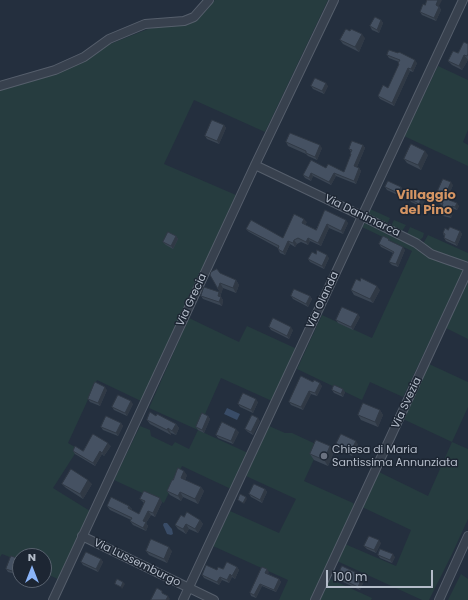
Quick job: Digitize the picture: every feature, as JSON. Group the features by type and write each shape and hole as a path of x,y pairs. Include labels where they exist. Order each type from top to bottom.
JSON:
{"street":[{"path":"0,86 55,70 84,57 109,39 145,24 184,21 194,17 209,0"},
{"name":"Via Grecia","path":"53,600 255,165 334,0"},
{"name":"Via Olanda","path":"183,600 463,0"},
{"name":"Via Danimarca","path":"255,165 416,243 431,254 468,267"},
{"name":"Via Svezia","path":"315,600 468,270"},
{"name":"Via Lussemburgo","path":"82,536 214,600"},
{"path":"439,600 468,536"}],"green space":[{"path":"215,0 328,0 265,132 194,100 164,164 236,195 141,401 97,380 68,443 78,449 53,488 90,511 58,579 52,576 52,548 12,548 12,558 2,554 0,557 0,89 55,74 82,63 110,44 148,29 185,23 202,12"},
{"path":"438,66 468,80 468,130 463,142 468,145 468,166 404,136"},
{"path":"370,209 390,218 387,224 369,216 368,213"},
{"path":"394,220 406,225 402,231 391,226"},
{"path":"367,222 464,269 403,397 370,382 362,400 297,369 322,315 372,338 412,251 362,227"},
{"path":"410,227 424,233 423,237 419,241 407,234"},
{"path":"428,235 468,253 468,261 465,262 436,253 424,244"},
{"path":"468,282 468,339 446,328"},
{"path":"189,318 239,342 247,326 297,349 272,401 221,378 198,430 149,408"},
{"path":"429,364 468,382 468,407 452,442 403,419"},
{"path":"140,426 150,430 151,436 172,446 175,442 189,449 198,430 248,453 231,489 182,466 164,503 114,480"},
{"path":"269,426 285,433 292,433 320,446 304,481 353,503 354,505 312,600 279,600 288,580 213,546 230,511 279,533 296,499 246,476"},
{"path":"452,442 468,449 468,519 429,600 422,600 337,561 345,544 396,566 411,530 362,507 379,472 428,496"},
{"path":"461,574 468,579 468,600 448,600"},
{"path":"330,579 372,598 371,600 320,600"}],"water":[{"path":"227,408 240,414 237,420 224,414"},
{"path":"164,523 168,524 172,529 173,534 167,534 163,525"}],"building":[{"path":"427,0 438,0 436,5 439,7 434,18 420,12 423,4 425,5"},
{"path":"375,17 381,20 377,30 370,26"},
{"path":"346,29 350,31 351,29 362,34 355,47 340,40"},
{"path":"464,42 468,44 468,54 467,56 464,55 459,66 448,61 453,51 458,53"},
{"path":"389,50 399,52 415,60 411,69 408,68 392,103 378,96 383,85 388,88 400,60 387,55"},
{"path":"315,78 326,83 322,91 311,86"},
{"path":"212,120 224,125 217,141 205,136"},
{"path":"290,133 320,145 315,157 286,142"},
{"path":"352,141 363,145 354,166 359,168 354,181 334,173 329,182 311,173 309,178 303,175 311,160 326,168 328,164 344,172 351,154 352,150 349,149"},
{"path":"411,144 425,151 418,165 404,159"},
{"path":"443,179 451,182 444,198 457,203 455,207 452,206 449,215 440,213 443,203 436,200 437,198 435,197"},
{"path":"388,181 401,187 398,193 385,187"},
{"path":"414,189 424,194 419,204 409,199"},
{"path":"325,210 346,220 341,231 327,224 318,243 308,238 306,242 298,238 294,240 293,243 288,241 283,252 278,249 279,246 246,229 251,220 283,238 294,214 304,219 302,223 316,230"},
{"path":"450,227 460,231 455,243 444,238 445,234 443,233 445,228 448,230"},
{"path":"168,232 176,236 171,246 163,242"},
{"path":"383,236 403,247 396,264 389,262 394,252 379,244"},
{"path":"317,250 327,255 322,266 308,259 312,252 316,254"},
{"path":"217,269 220,273 236,280 233,288 220,283 218,289 210,275 211,272"},
{"path":"361,278 377,286 370,299 351,290 356,279 360,281"},
{"path":"204,287 219,292 218,296 221,297 219,302 201,296"},
{"path":"294,289 310,296 306,304 291,296"},
{"path":"342,307 358,314 351,327 336,320"},
{"path":"273,318 291,327 287,336 269,327"},
{"path":"301,376 313,382 314,380 320,383 315,393 309,391 301,407 289,402"},
{"path":"95,382 105,387 98,403 88,399"},
{"path":"334,385 343,389 341,394 332,390"},
{"path":"243,393 256,399 251,410 238,404"},
{"path":"118,395 131,401 125,413 112,407"},
{"path":"363,403 380,410 375,422 358,415"},
{"path":"150,412 176,424 172,431 147,420"},
{"path":"202,413 208,416 202,430 196,427"},
{"path":"252,415 258,418 251,432 245,429"},
{"path":"106,416 121,423 116,433 101,427"},
{"path":"222,422 236,429 231,441 216,435"},
{"path":"93,434 108,443 102,453 100,451 93,463 73,451 75,446 83,451"},
{"path":"341,434 356,441 350,453 335,446"},
{"path":"316,440 330,446 324,460 310,454"},
{"path":"178,468 184,471 181,478 201,487 195,499 180,492 178,496 167,491"},
{"path":"71,469 88,480 80,494 62,484"},
{"path":"254,484 265,489 260,500 249,494"},
{"path":"144,491 160,498 153,513 148,511 143,521 146,522 143,528 130,521 132,518 107,506 111,497 129,506 128,508 139,514 145,501 140,499"},
{"path":"240,494 246,497 243,503 238,500"},
{"path":"187,512 200,520 195,529 186,524 183,529 175,525 181,515 184,517"},
{"path":"369,536 379,540 374,550 364,546"},
{"path":"151,539 169,547 164,559 146,551"},
{"path":"380,549 393,554 390,560 378,555"},
{"path":"86,552 101,559 96,569 81,562"},
{"path":"11,556 12,556 12,571 6,569"},
{"path":"227,562 237,567 232,576 230,574 227,580 220,577 217,582 202,575 206,565 217,570 218,567 223,569"},
{"path":"342,566 359,574 357,578 361,580 358,587 337,577"},
{"path":"262,567 267,569 265,573 279,579 274,590 260,584 254,595 250,593"},
{"path":"117,579 123,582 121,587 115,584"},
{"path":"157,588 168,596 166,600 151,600"}],"place":[{"name":"Chiesa di Maria Santissima Annunziata","path":"324,456"}],"district":[{"name":"Villaggio del Pino","path":"426,204"}]}
